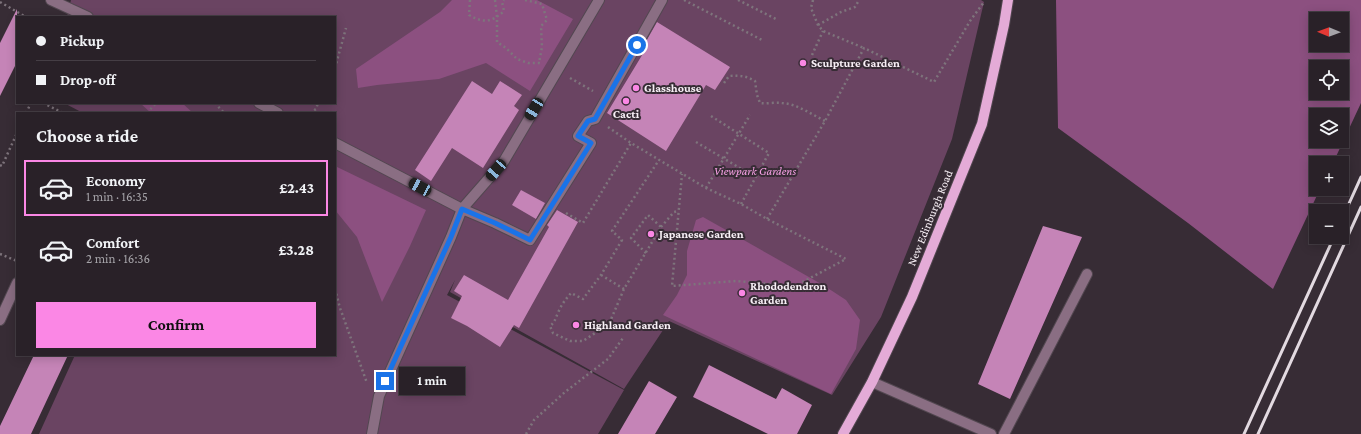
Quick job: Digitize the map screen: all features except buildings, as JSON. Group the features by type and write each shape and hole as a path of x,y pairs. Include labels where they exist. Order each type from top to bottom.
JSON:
{"main road":[{"name":"New Edinburgh Road","path":"843,434 872,382 912,297 982,124 1004,25 1008,0"}],"street":[{"path":"52,0 86,16"},
{"path":"372,434 379,396 451,237 462,209 504,161 599,0"},
{"path":"336,144 462,209 530,240 591,143 578,136 588,121 595,119 658,2"},
{"path":"261,104 276,112"},
{"path":"1004,434 1087,274"},
{"path":"0,320 16,285"},
{"path":"872,382 990,434"}],"path":[{"path":"470,0 468,15 479,21 498,17 504,11 502,2 504,0"},
{"path":"495,0 498,17"},
{"path":"525,0 542,4 547,20 541,26 542,46 539,63"},
{"path":"684,0 762,40"},
{"path":"738,0 776,19"},
{"path":"813,0 811,8 818,25 823,31 864,48 934,82 970,21 984,2"},
{"path":"818,25 841,12 855,7 859,0"},
{"path":"0,2 24,16"},
{"path":"336,64 346,28"},
{"path":"812,55 823,31"},
{"path":"768,219 825,121 864,48"},
{"path":"724,83 729,76 741,75 748,77 755,81 760,103 770,104 780,102 794,105 825,121"},
{"path":"45,104 61,112"},
{"path":"148,112 155,104"},
{"path":"216,104 223,112"},
{"path":"311,112 316,108 318,104"},
{"path":"706,188 750,115"},
{"path":"711,116 769,153 741,204"},
{"path":"595,119 631,143 706,188 741,204 846,260 795,286 736,281 672,286 682,174"},
{"path":"0,165 2,166 16,135"},
{"path":"696,142 755,177"},
{"path":"553,203 583,223 631,143"},
{"path":"659,160 612,231 622,240 601,275 583,299 571,293 558,312 556,321 550,326 553,333 570,341 582,341 609,324 624,289 661,227 674,212 678,211"},
{"path":"646,253 631,238 648,215 661,227"},
{"path":"0,254 16,261"},
{"path":"601,275 624,289"},
{"path":"336,293 376,409"},
{"path":"526,434 534,420 565,392 608,359 623,338"}],"green space":[{"name":"Viewpark Gardens","path":"71,0 981,0 984,2 952,139 881,317 832,395 669,321 624,389 450,292 455,280 447,295 624,390 598,434 39,434 75,356 336,356 336,112 81,112 66,104 336,104 336,16 67,16"}],"shaded area":[{"path":"452,0 537,0 573,19 530,91 486,63 439,79 358,88 356,69 440,12"},
{"path":"1056,0 1361,0 1361,103 1349,129 1349,108 1309,108 1309,148 1340,148 1336,156 1309,156 1309,196 1317,196 1313,204 1309,204 1309,212 1273,289 1188,223 1058,128"},
{"path":"141,104 183,104 192,112 150,112"},
{"path":"336,166 426,210 382,302 357,237 336,211"},
{"path":"703,217 823,285 846,300 860,320 856,349 831,394 663,315 677,295 687,275 687,251 696,220"}],"railway":[{"path":"1349,204 1361,177"},
{"path":"1258,434 1361,207"},
{"path":"1244,434 1331,244"}],"place":[{"name":"Sculpture Garden","path":"803,63"},
{"name":"Glasshouse","path":"636,88"},
{"name":"Cacti","path":"626,101"},
{"name":"Japanese Garden","path":"651,234"},
{"name":"Rhododendron Garden","path":"742,293"},
{"name":"Highland Garden","path":"576,325"}],"route":[{"path":"385,381 451,237 462,209 530,240 591,143 578,136 588,121 595,119 637,45"}]}
